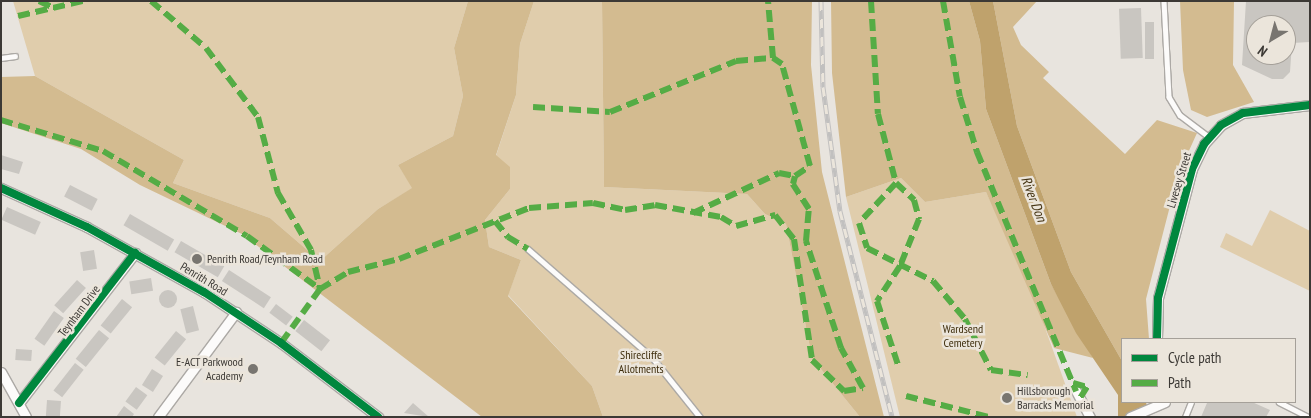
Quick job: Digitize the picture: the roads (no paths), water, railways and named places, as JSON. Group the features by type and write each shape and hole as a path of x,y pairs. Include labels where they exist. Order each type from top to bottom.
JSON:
{"street":[{"name":"Livesey Street","path":"1158,338 1156,305 1192,169 1209,137 1243,113 1310,105"},
{"name":"Penrith Road","path":"1,188 39,202 136,253 236,312 378,417"},
{"name":"Teynham Drive","path":"19,403 136,253"},
{"path":"158,417 236,312"},
{"path":"1,372 26,417"},
{"path":"1076,391 1090,417"},
{"path":"1130,417 1161,404"}],"lane":[{"path":"1164,1 1169,97 1180,115 1209,137"},
{"path":"1,58 15,56"},
{"path":"528,249 652,357 700,417"},
{"path":"1185,417 1191,403"},
{"path":"1281,403 1310,417"}],"water":[{"name":"River Don","path":"969,1 993,1 1017,126 1071,272 1121,359 1121,403 1146,403 1149,417 1118,417 1118,395 1076,333 1051,284 986,109 980,41"}],"railway":[{"path":"821,1 823,87 840,211 892,417"}],"place":[{"name":"Penrith Road/Teynham Road","path":"197,259"},
{"name":"E-ACT Parkwood Academy","path":"253,369"},
{"name":"Hillsborough Barracks Memorial","path":"1007,398"}],"park label":[{"name":"Wardsend Cemetery","path":"963,336"},
{"name":"Shirecliffe Allotments","path":"641,362"}]}
